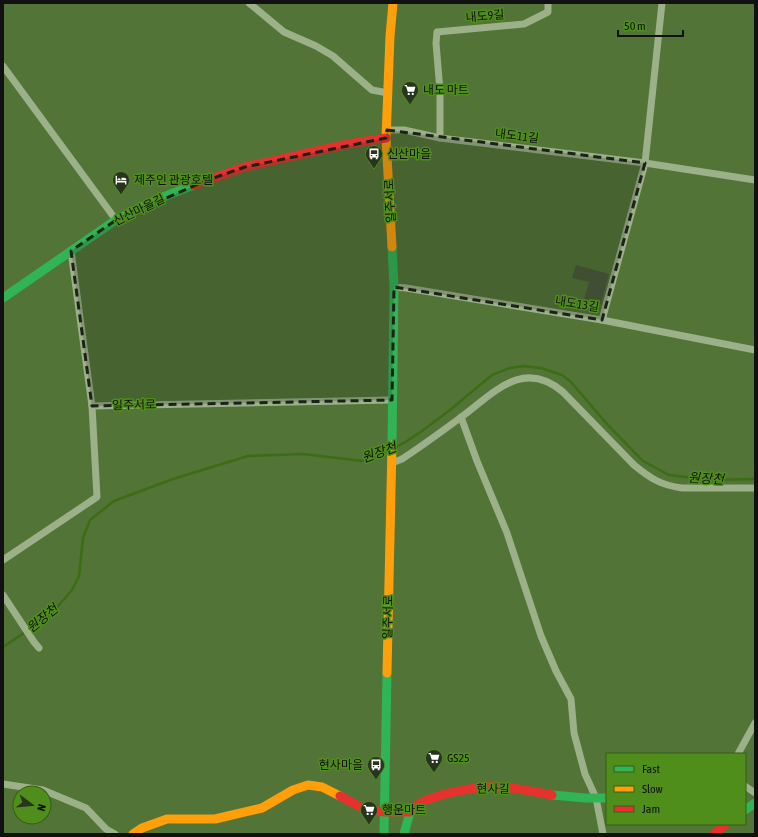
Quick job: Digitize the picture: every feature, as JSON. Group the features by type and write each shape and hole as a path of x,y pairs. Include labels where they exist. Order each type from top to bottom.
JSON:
{"street":[{"path":"250,3 284,32 316,46 333,56 372,90 388,93"},
{"name":"일주서로","path":"384,834 394,287 387,134 390,36 393,3"},
{"name":"내도9길","path":"440,138 440,91 436,43 437,32 524,24 548,12 548,3"},
{"path":"602,320 645,163 662,3"},
{"path":"3,66 116,220"},
{"name":"내도11길","path":"387,134 404,130 440,138 645,163 755,180"},
{"name":"신산마을길","path":"3,298 116,220 158,199 245,167 387,134"},
{"path":"3,560 97,497 92,406 71,250"},
{"name":"내도13길","path":"394,287 602,320 755,350"},
{"path":"392,459 402,459 502,386 511,381 533,378 550,382 556,386 634,465 644,474 658,482 668,486 682,488 755,488"},
{"name":"일주서로","path":"92,406 392,400"},
{"path":"461,417 507,533 541,636 556,671 571,699 574,733 584,774 596,798 603,834"},
{"path":"3,595 37,645"},
{"path":"739,753 755,722"},
{"path":"3,784 43,790 86,808 106,829 115,834"},
{"path":"133,834 142,828 167,819 215,819 262,808 293,790 308,785 322,787 364,809 384,812 410,812 404,834"},
{"name":"현사길","path":"410,812 419,802 458,791 488,787 583,798 606,798"},
{"path":"746,787 755,793"},
{"path":"746,809 755,803"},
{"path":"714,834 725,825"}],"highlighted area":[{"path":"387,130 645,163 602,320 394,287 392,400 92,406 71,251 116,220 205,181 245,167 386,138"}],"building":[{"path":"576,265 609,274 601,304 584,299 589,282 572,278"}],"waterway":[{"name":"원장천","path":"396,447 422,431 492,375 510,368 523,366 541,368 562,375 571,382 607,424 643,461 669,475 710,480 755,479"},
{"name":"원장천","path":"3,647 54,611 72,590 79,576 83,538 90,520 114,501 173,479 248,456 303,454 362,461 389,450"}],"traffic: fast":[{"path":"3,298 116,220 158,199 194,185"},
{"path":"392,247 394,287 392,445"},
{"path":"384,834 387,673"},
{"path":"552,795 606,798"},
{"path":"746,809 755,803"},
{"path":"404,834 410,812"}],"traffic: slow":[{"path":"392,247 386,138 390,36 393,3"},
{"path":"387,673 392,445"},
{"path":"133,834 142,828 167,819 215,819 262,808 293,790 308,785 322,787 340,796"}],"traffic: jam":[{"path":"194,185 245,167 348,144 386,138"},
{"path":"340,796 364,809 385,812 410,812 417,805 430,799 479,787 510,788 552,795"},
{"path":"714,834 725,825"}],"place":[{"name":"내도 마트","path":"410,105"},
{"name":"신산마을","path":"374,169"},
{"name":"제주인 관광호텔","path":"121,195"},
{"name":"GS25","path":"434,773"},
{"name":"현사마을","path":"376,780"},
{"name":"행운마트","path":"369,825"}]}
